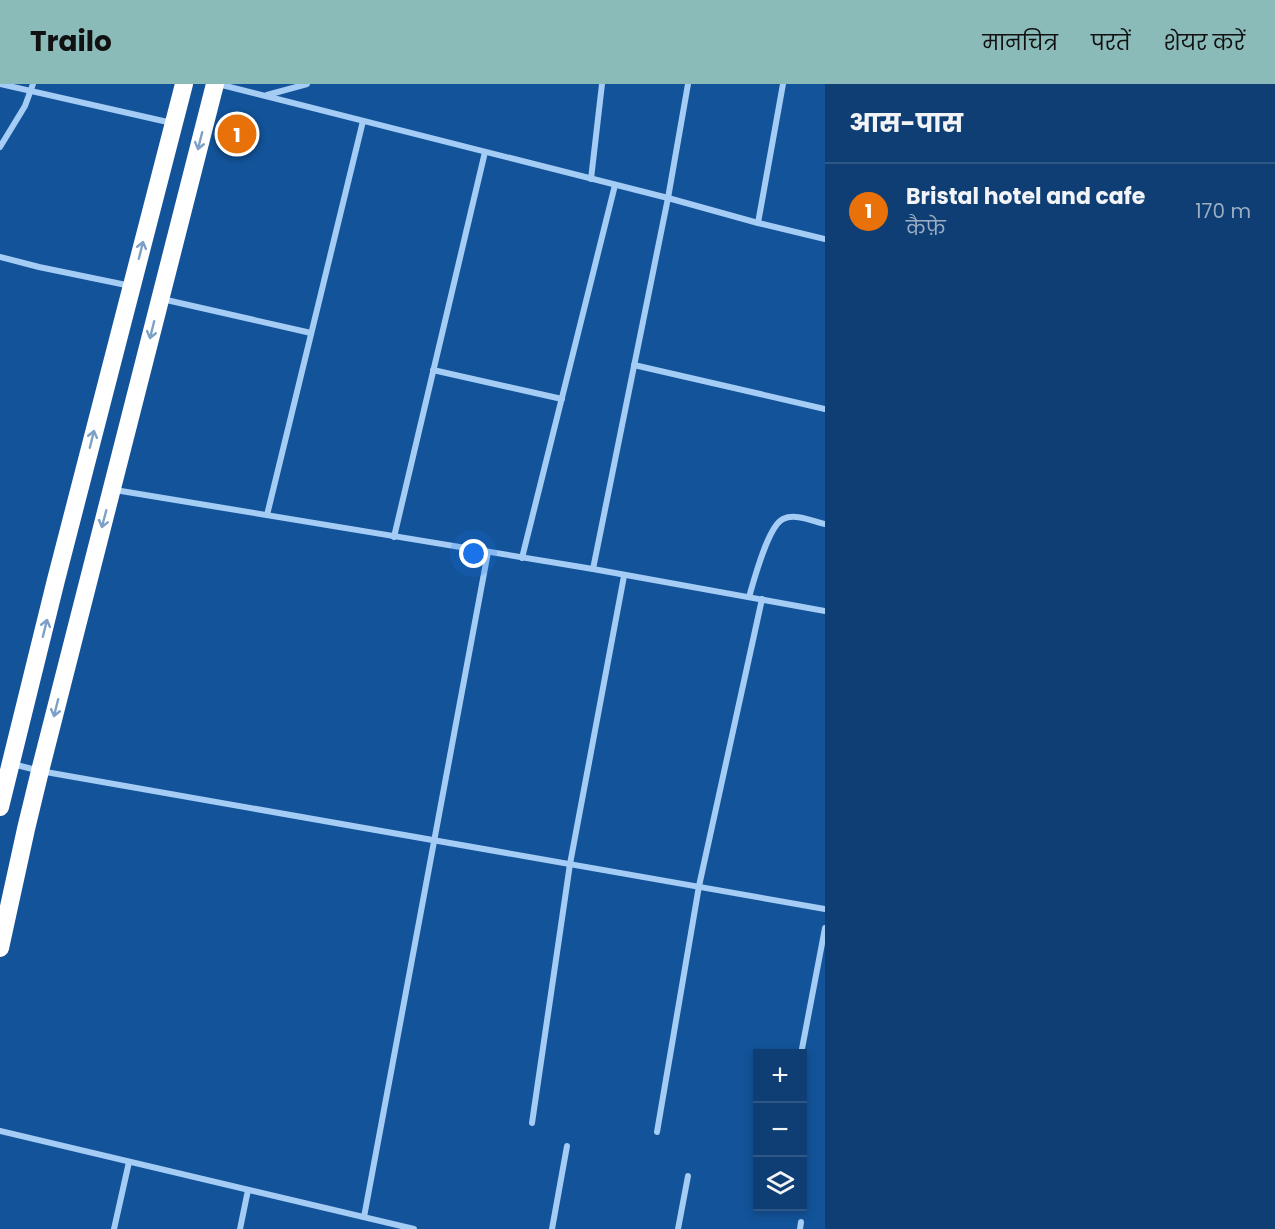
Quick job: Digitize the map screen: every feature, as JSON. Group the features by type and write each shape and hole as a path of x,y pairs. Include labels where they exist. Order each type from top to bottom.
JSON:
{"highway":[{"path":"0,807 184,84"},
{"path":"0,948 40,771 215,84"}],"street":[{"path":"0,84 32,88 173,123"},
{"path":"215,84 825,239"},
{"path":"265,96 307,84"},
{"path":"591,179 602,84"},
{"path":"593,569 668,198 688,84"},
{"path":"758,223 783,84"},
{"path":"0,147 25,106 32,88"},
{"path":"267,515 363,121"},
{"path":"394,537 484,152"},
{"path":"522,558 615,185"},
{"path":"0,257 132,286"},
{"path":"160,298 311,333"},
{"path":"634,366 825,409"},
{"path":"433,370 562,399"},
{"path":"111,489 593,569 825,611"},
{"path":"749,597 769,535 777,522 797,517 825,524"},
{"path":"363,1217 488,552"},
{"path":"532,1124 570,864 624,576"},
{"path":"657,1132 699,886 762,599"},
{"path":"11,763 40,771 825,909"},
{"path":"802,1049 825,927"},
{"path":"0,1131 414,1229"},
{"path":"552,1229 567,1146"},
{"path":"114,1229 129,1162"},
{"path":"678,1229 688,1176"},
{"path":"240,1229 248,1190"}],"place":[{"name":"Bristal hotel and cafe","path":"237,134"}]}
